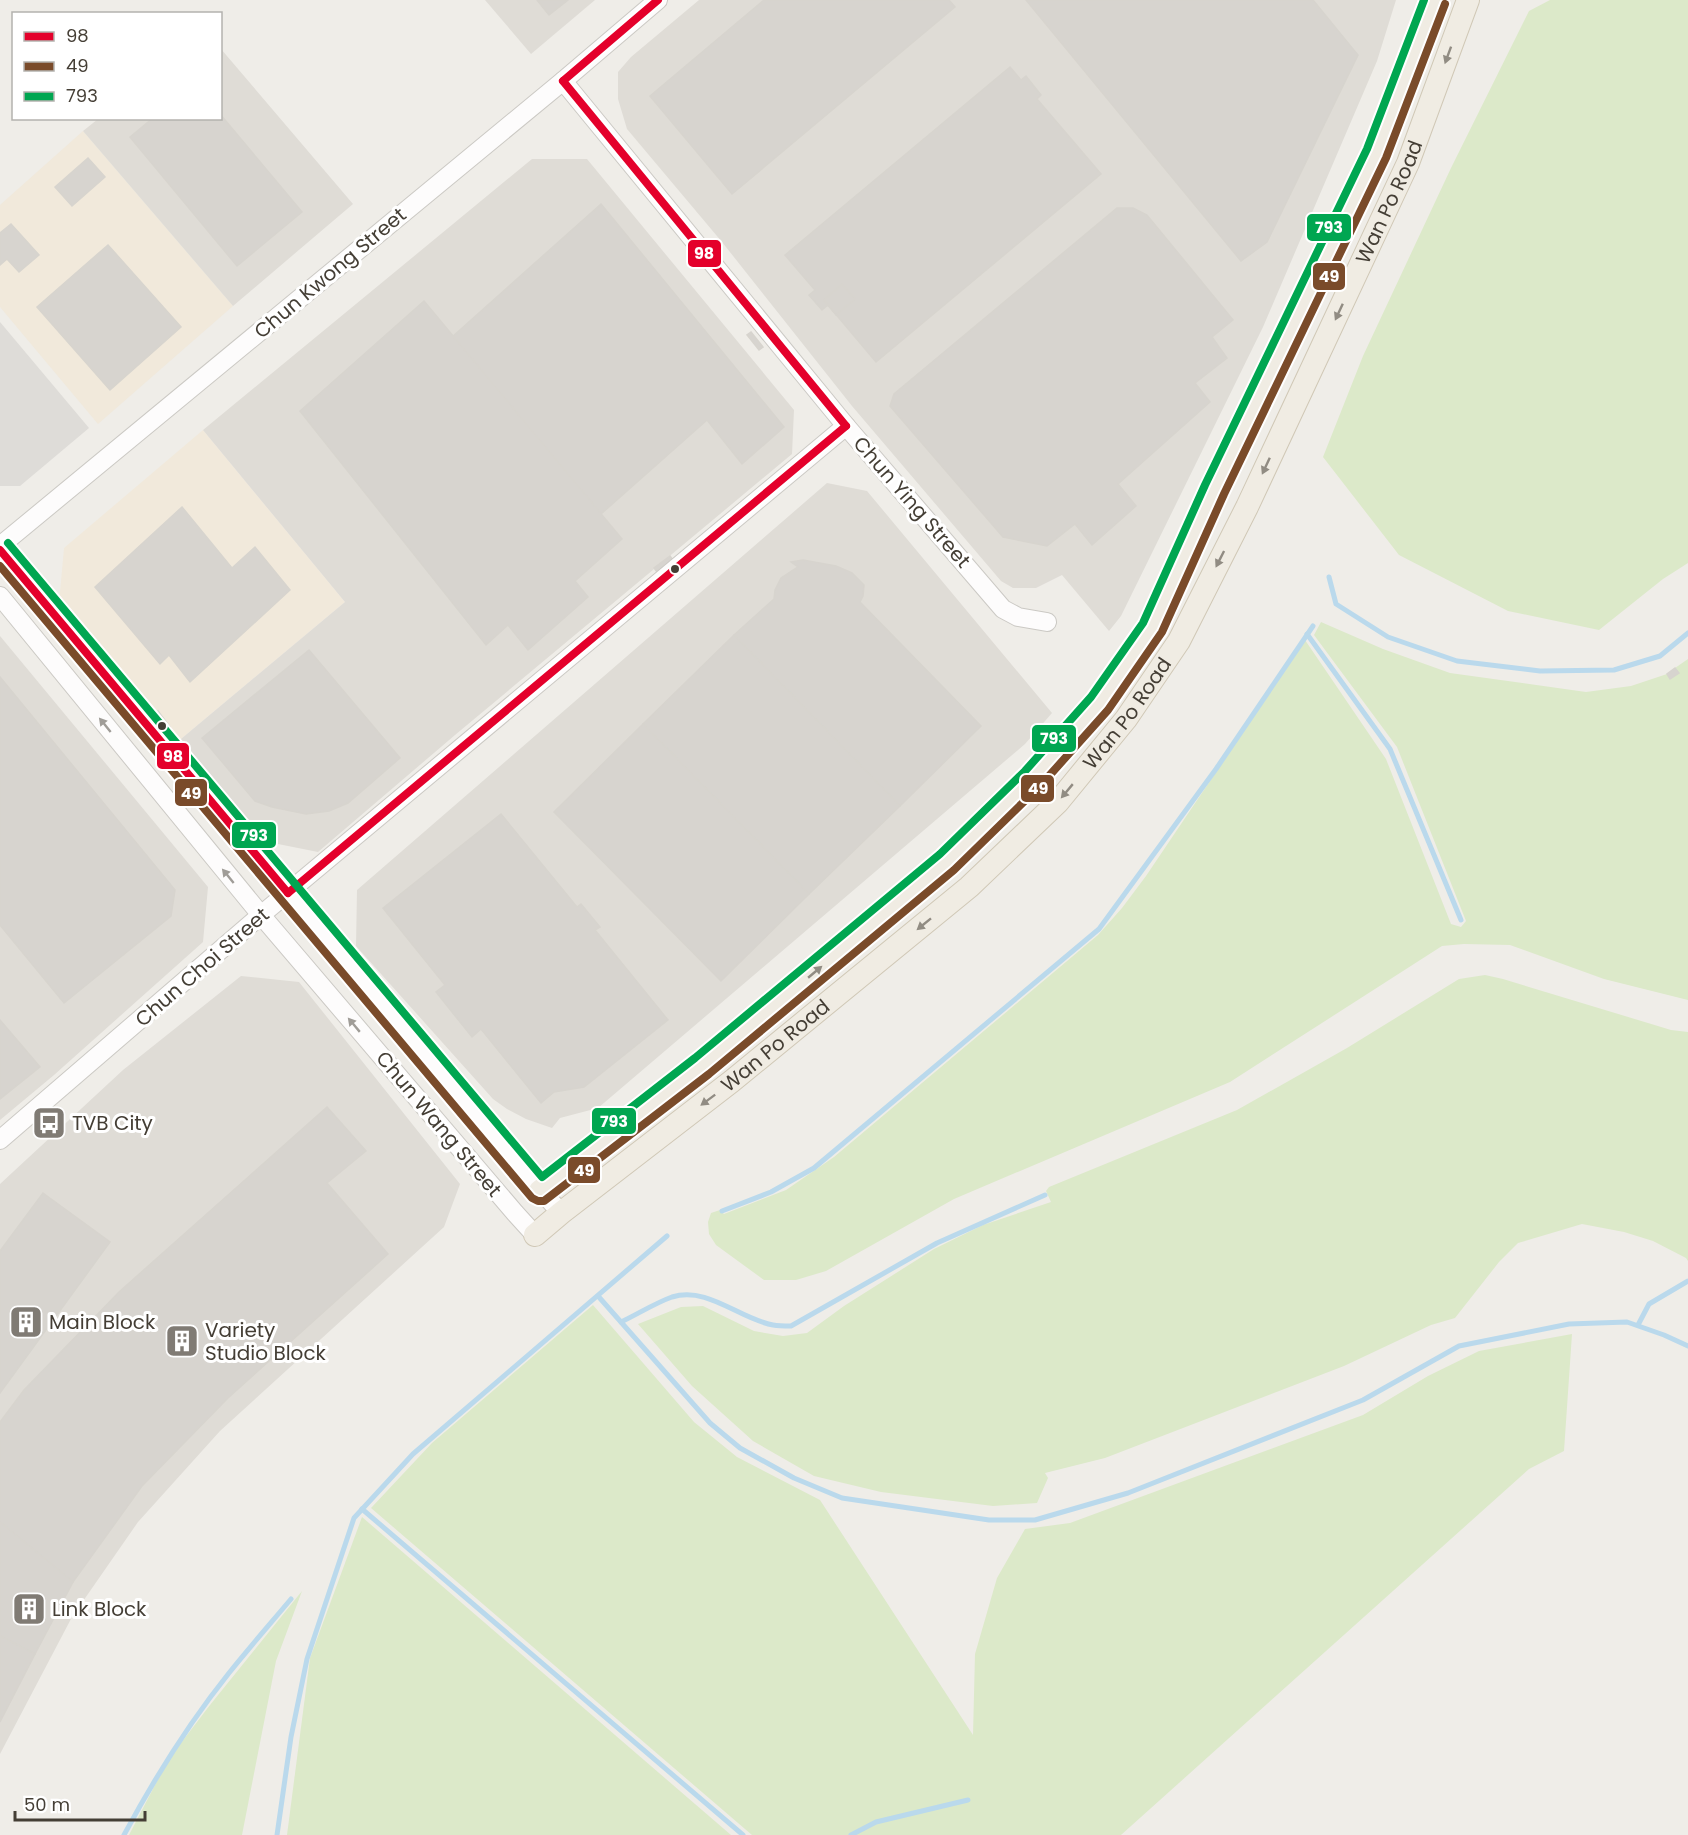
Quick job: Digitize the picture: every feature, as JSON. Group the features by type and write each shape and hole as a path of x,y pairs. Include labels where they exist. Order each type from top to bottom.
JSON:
{"main road":[{"name":"Wan Po Road","path":"540,1191 702,1066 947,862 1033,778 1099,704 1152,628 1214,490 1377,153 1435,0"},
{"name":"Wan Po Road","path":"535,1235 732,1081 969,887 1058,802 1126,719 1179,641 1247,507 1408,163 1468,0"}],"street":[{"name":"Chun Kwong Street","path":"0,548 658,0"},
{"name":"Chun Ying Street","path":"563,81 846,426 1003,609 1018,617 1047,622"},
{"name":"Chun Choi Street","path":"0,1140 261,915 846,426"},
{"name":"Chun Wang Street","path":"0,548 288,893 561,1213"},
{"name":"Chun Wang Street","path":"0,596 261,915 535,1235"}],"shaded area":[{"path":"485,0 595,0 531,54"},
{"path":"699,0 1396,0 1377,61 1263,327 1121,616 1109,631 1062,575 1036,588 1013,588 1001,581 852,406 722,242 627,129 618,99 618,72 631,57"},
{"path":"222,50 353,204 233,306 83,131 97,120 222,120"},
{"path":"83,131 233,306 98,424 0,307 0,205"},
{"path":"532,159 587,159 794,410 792,454 318,852 258,840 175,744 345,602 203,430"},
{"path":"0,322 89,428 20,486 0,486"},
{"path":"203,430 345,602 175,744 59,603 64,548"},
{"path":"827,483 867,491 1052,713 1025,744 598,1108 560,1118 552,1128 526,1119 493,1099 356,946 357,890"},
{"path":"0,636 208,887 203,942 0,1120"},
{"name":"TVB City","path":"241,976 299,982 460,1184 444,1227 220,1431 138,1522 72,1617 0,1754 0,1184 123,1070"}],"green space":[{"path":"1550,0 1688,0 1688,563 1663,579 1599,630 1508,611 1399,555 1323,457 1363,356 1451,168 1529,11"},
{"path":"1321,622 1383,649 1450,673 1586,692 1631,686 1667,674 1671,678 1679,673 1675,668 1688,659 1688,1000 1604,979 1510,945 1442,946 1230,1082 954,1199 826,1271 796,1280 764,1280 716,1245 709,1234 708,1222 711,1213 720,1210 724,1214 786,1190 834,1157 1098,935 1146,876 1305,640 1386,759 1451,924 1461,927 1466,921 1397,747 1314,635"},
{"path":"1485,975 1671,1030 1688,1032 1688,1261 1653,1241 1624,1232 1582,1224 1518,1243 1499,1262 1455,1318 1431,1325 1344,1366 1105,1458 1045,1473 1048,1478 1037,1503 993,1506 881,1492 814,1476 753,1441 692,1386 638,1324 681,1307 703,1306 754,1331 783,1336 807,1333 844,1306 934,1249 983,1225 1051,1202 1046,1191 1049,1187 1237,1110 1347,1048 1459,979"},
{"path":"593,1305 694,1422 737,1457 820,1500 973,1735 975,1654 997,1578 1025,1529 1070,1523 1363,1415 1428,1376 1479,1351 1572,1334 1564,1451 1529,1469 1121,1835 752,1835 371,1508 432,1443"},
{"path":"362,1517 731,1835 287,1835 310,1658"},
{"path":"302,1591 276,1661 242,1835 129,1835 168,1760"}],"building":[{"path":"537,0 568,0 549,15"},
{"path":"764,0 949,0 955,7 732,194 650,96"},
{"path":"1026,0 1313,0 1358,55 1267,242 1241,261"},
{"path":"1010,67 1021,80 1026,76 1041,95 1037,99 1101,174 876,362 828,305 822,310 809,295 815,290 785,255"},
{"path":"222,116 302,212 237,266 130,137 151,120 222,120"},
{"path":"88,158 105,177 72,206 55,187"},
{"path":"601,204 784,427 742,464 707,420 601,514 452,337"},
{"path":"1117,208 1133,208 1147,215 1233,320 1212,337 1227,358 1195,383 1210,402 1118,484 1136,506 1092,545 1075,524 1047,546 1003,537 890,406 894,394"},
{"path":"11,224 39,255 19,272 7,259 0,265 0,233"},
{"path":"108,245 181,327 110,390 37,307"},
{"path":"842,284 855,299 836,315 824,300"},
{"path":"424,301 622,539 575,581 588,597 528,650 508,625 486,645 300,411"},
{"path":"751,332 763,347 759,350 747,335"},
{"path":"182,507 232,568 255,547 290,590 190,682 169,655 160,664 95,587"},
{"path":"670,556 673,560 657,572 654,568"},
{"path":"803,560 836,566 852,573 864,585 860,602 981,726 900,806 734,635 774,599 775,590 781,578 798,567 791,562"},
{"path":"734,635 900,806 809,894 643,724"},
{"path":"309,650 400,758 348,803 329,811 306,814 255,801 202,738"},
{"path":"1675,668 1679,673 1670,679 1667,674"},
{"path":"0,677 175,890 171,916 64,1003 0,925"},
{"path":"158,711 170,727 166,729 155,714"},
{"path":"643,724 809,894 721,981 554,812"},
{"path":"501,814 577,907 581,904 600,927 595,930 668,1020 584,1087 554,1092 541,1103 481,1029 472,1037 436,992 445,985 383,908"},
{"path":"0,1020 40,1067 0,1099"},
{"name":"Variety Studio Block","path":"327,1107 366,1151 327,1183 388,1254 228,1398 142,1486 73,1582 0,1522 0,1422 24,1390 119,1292"},
{"name":"Main Block","path":"43,1193 110,1242 0,1393 0,1251"},
{"name":"Link Block","path":"0,1522 73,1582 35,1654 0,1636"},
{"path":"0,1636 35,1654 0,1722"}],"waterway":[{"path":"1329,577 1336,604 1388,637 1457,661 1540,671 1614,670 1660,656 1688,633"},
{"path":"722,1211 771,1192 814,1168 1099,929 1216,769 1313,626"},
{"path":"1307,634 1390,749 1461,920"},
{"path":"621,1322 666,1299 685,1295 711,1299 760,1322 791,1326 937,1243 1045,1195"},
{"path":"277,1835 291,1737 307,1659 354,1518 413,1454 667,1236"},
{"path":"1638,1325 1649,1304 1688,1281"},
{"path":"598,1296 710,1423 740,1448 794,1478 842,1498 989,1520 1035,1520 1128,1493 1363,1400 1459,1346 1569,1324 1627,1322 1688,1346"},
{"path":"362,1509 743,1835"},
{"path":"124,1835 186,1731 214,1692 291,1599"},
{"path":"851,1835 876,1822 968,1800"}],"transit line":[{"name":"98","path":"563,81 658,0"},
{"name":"793","path":"8,543 542,1177 695,1058 940,854 1025,771 1091,697 1143,623 1205,485 1367,149 1424,0"},
{"name":"49","path":"0,566 532,1198 544,1201 709,1074 954,870 1040,786 1108,710 1162,632 1224,494 1386,158 1445,4"},
{"name":"98","path":"563,81 846,426"},
{"name":"98","path":"288,893 846,426"},
{"name":"98","path":"0,550 288,893"}],"place":[{"name":"TVB City","path":"49,1123"},
{"name":"Main Block","path":"26,1322"},
{"name":"Variety Studio Block","path":"182,1341"},
{"name":"Link Block","path":"29,1609"}]}
